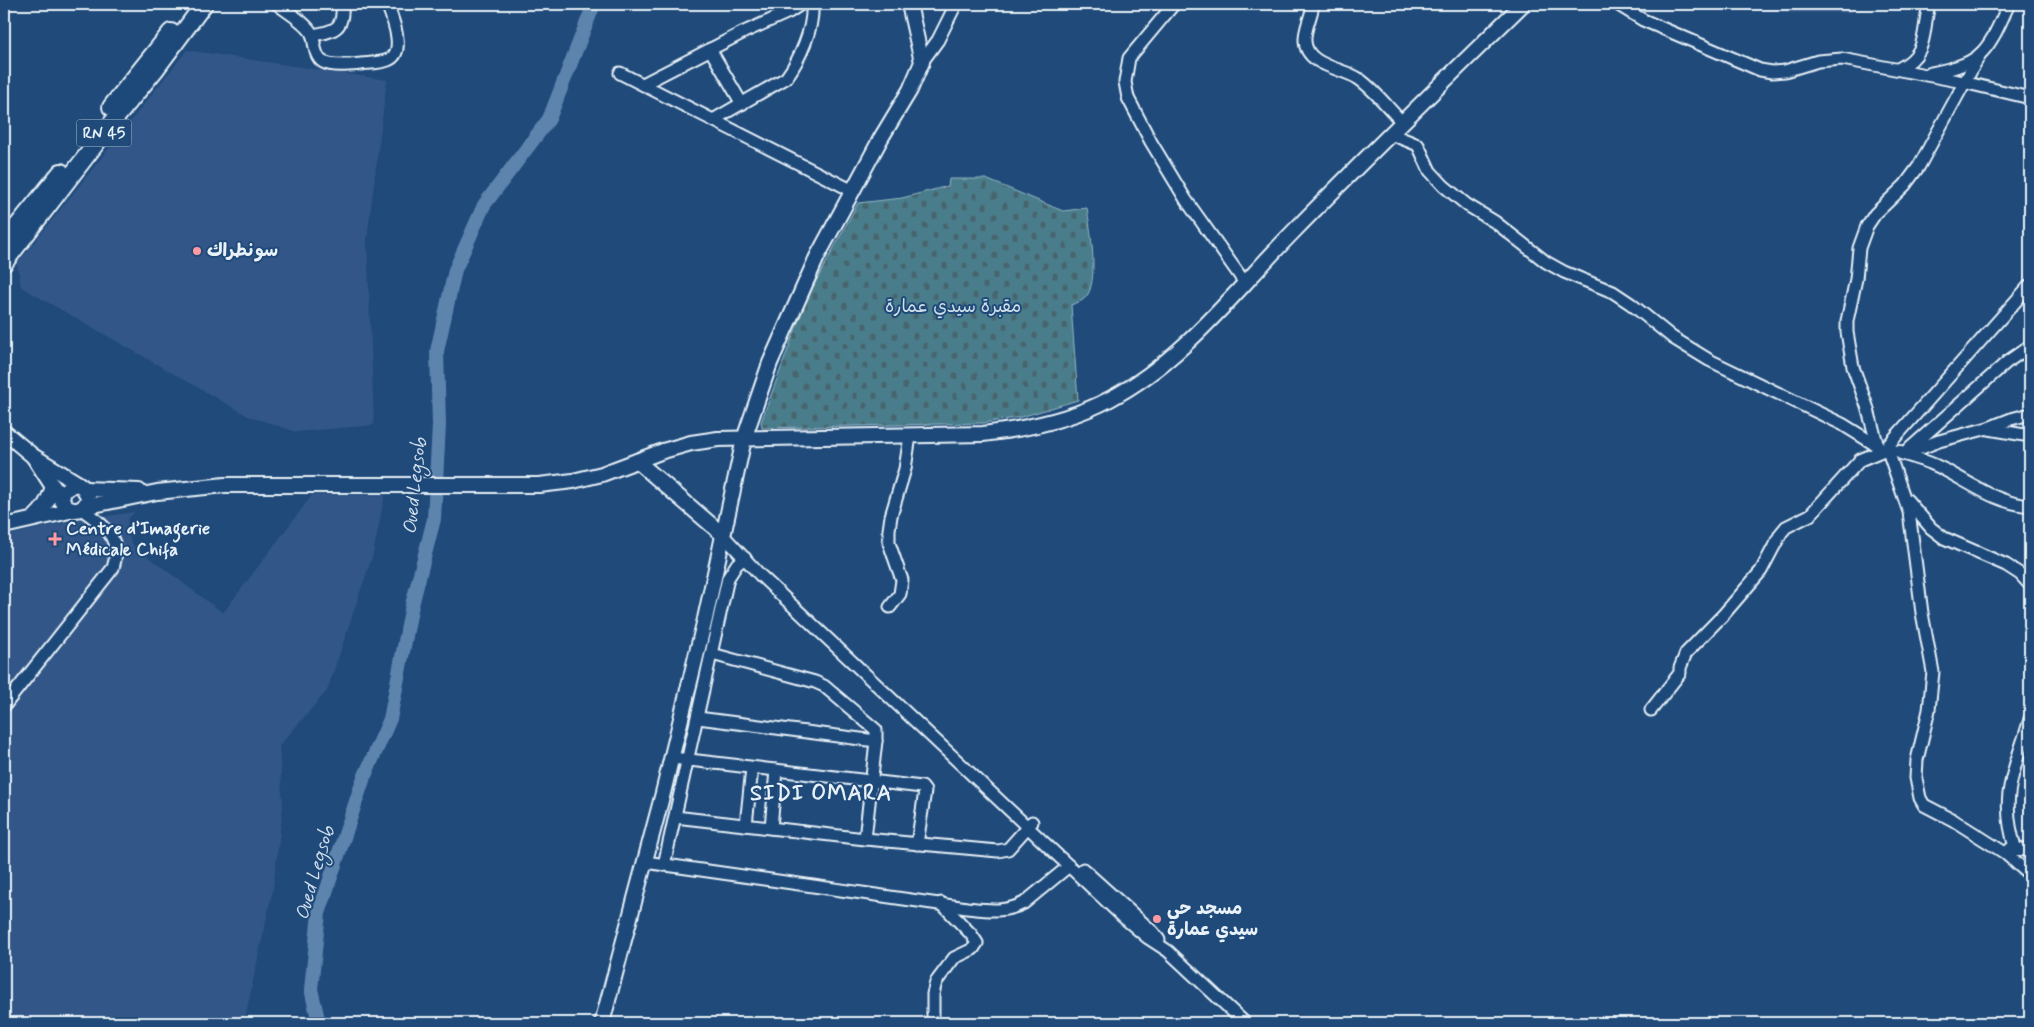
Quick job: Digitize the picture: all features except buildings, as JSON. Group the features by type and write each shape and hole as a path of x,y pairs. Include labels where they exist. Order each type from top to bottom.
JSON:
{"highway":[{"name":"RN 45","path":"4,242 171,33 190,4"},
{"name":"RN 45","path":"4,263 111,124 156,70 204,4"}],"main road":[{"path":"602,1023 672,758 705,619 744,439 770,363 817,257 910,90 922,62 909,4"},
{"path":"4,526 157,492 249,484 524,486 573,481 602,474 691,443 744,439 983,434 1044,423 1078,412 1110,399 1171,358 1191,340 1402,122 1523,4"},
{"path":"4,432 33,456 82,487 88,496 80,508"},
{"path":"33,456 66,507 80,508"},
{"path":"637,461 722,534"},
{"path":"62,499 64,491 70,485 157,492"},
{"path":"31,520 42,511 49,501 52,486"}],"street":[{"path":"313,35 329,32 336,28 342,20 342,4"},
{"path":"279,5 310,30 313,35 317,56 323,62 331,64 356,64 390,59 396,54 398,48 393,21 387,4"},
{"path":"643,84 802,4"},
{"path":"713,120 786,78 809,27 812,4"},
{"path":"922,62 938,40 956,4"},
{"path":"1174,4 1129,58 1125,82 1128,98 1151,142 1186,200 1245,283"},
{"path":"1313,4 1305,42 1309,54 1322,64 1342,70 1360,80 1402,122"},
{"path":"1617,4 1643,20 1760,70 1772,72 1785,71 1818,61 1842,59 1963,82 2030,98"},
{"path":"1898,69 1909,64 1917,55 1922,45 1929,4"},
{"path":"2009,4 1963,82 1920,166 1905,185 1875,214 1868,226 1859,248 1856,279 1847,320 1847,332 1852,367 1868,406 1890,450 1908,512 1922,613 1934,672 1930,710 1916,760 1918,789 1924,805 1953,820 2005,853 2030,875"},
{"path":"710,49 742,104"},
{"path":"1922,74 1952,69 1979,56"},
{"path":"620,73 853,191"},
{"path":"1391,134 1418,145 1430,171 1444,186 1467,205 1495,222 1546,262 1564,272 1613,292 1632,304 1673,338 1709,360 1842,424 1890,450 1941,468 1993,497 2005,502 2030,506"},
{"path":"1890,450 2030,285"},
{"path":"1890,450 1936,427 2000,368 2030,346"},
{"path":"1652,710 1680,673 1686,653 1724,614 1761,570 1781,533 1786,527 1810,515 1860,460 1890,450 1988,428 2030,414"},
{"path":"1988,428 2030,436"},
{"path":"890,607 900,594 902,580 889,543 889,530 891,516 905,469 910,436"},
{"path":"1902,492 1931,528 1944,538 2006,565 2020,574 2030,585"},
{"path":"4,706 113,568 116,559 110,533 103,525 80,508"},
{"path":"722,534 754,566 760,575 797,607 1030,824 1153,932 1168,951 1245,1023"},
{"path":"664,865 728,578 737,564 745,558"},
{"path":"715,571 728,578"},
{"path":"705,619 719,622"},
{"path":"712,654 807,679 824,686 876,730 865,839"},
{"path":"698,718 876,741"},
{"path":"2016,850 2008,813 2009,782 2030,719"},
{"path":"672,758 924,788 917,844"},
{"path":"746,825 752,768"},
{"path":"771,828 776,770"},
{"path":"675,817 865,839 1004,851 1010,847 1030,824"},
{"path":"1030,824 1122,916 1148,938 1168,951"},
{"path":"1990,844 2016,850 2030,850"},
{"path":"645,862 994,910 1016,908 1070,866"},
{"path":"933,1023 933,994 936,982 954,958 973,949 977,943 971,934 941,903"}],"shaded area":[{"path":"1725,4 1854,4 1851,13 1791,13"},
{"name":"سونطراك","path":"187,50 387,80 367,239 374,425 296,432 248,416 21,287 17,264"},
{"path":"312,495 385,495 373,554 327,691 279,746 283,807 273,889 244,1023 4,1023 4,536 78,520 135,512 128,519 127,528 130,540 134,546 223,613"}],"green space":[{"name":"مقبرة سيدي عمارة","path":"949,179 986,179 1063,211 1087,208 1093,255 1092,281 1090,291 1085,298 1071,305 1078,400 1021,417 984,423 762,428 761,422 807,298 858,203 902,198 948,186"}],"waterway":[{"name":"Oued Legsob","path":"319,1023 311,989 319,913 363,780 390,719 412,605 434,519 439,425 437,351 455,270 484,205 549,119 594,4"}],"place":[{"name":"سونطراك","path":"197,251"},
{"name":"Centre d’Imagerie Médicale Chifa","path":"55,539"},
{"name":"مسجد حي سيدي عمارة","path":"1157,919"}],"district":[{"name":"SIDI OMARA","path":"821,794"}]}
